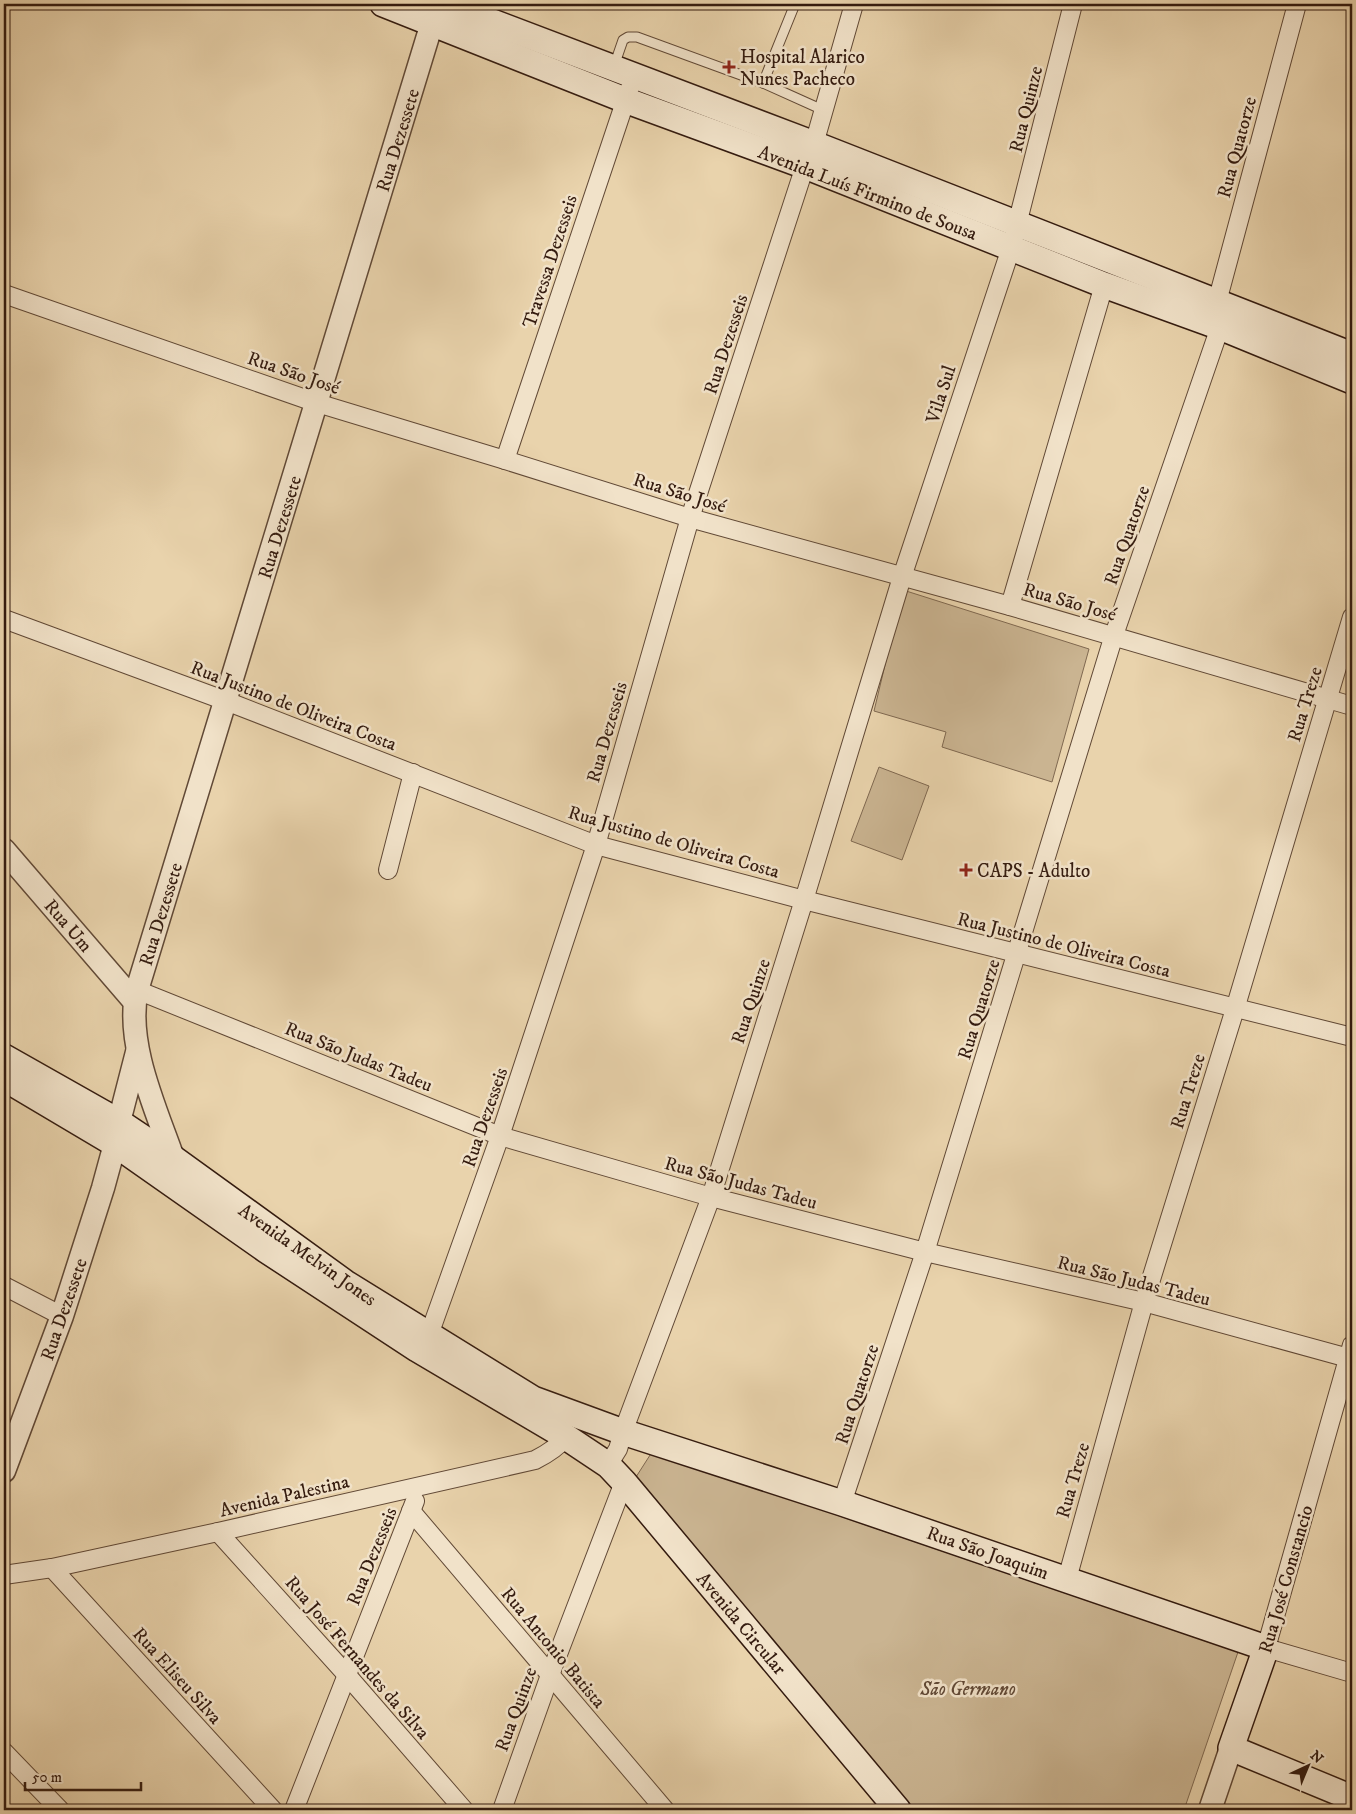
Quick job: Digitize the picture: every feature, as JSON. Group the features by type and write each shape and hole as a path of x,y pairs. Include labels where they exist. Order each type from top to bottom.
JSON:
{"main road":[{"name":"Avenida Luís Firmino de Sousa","path":"382,4 437,10 624,72 1011,248 1104,285 1220,327 1342,377"},
{"name":"Avenida Luís Firmino de Sousa","path":"437,10 625,100 809,155 1017,224 1345,352"},
{"path":"1342,377 1345,352"},
{"name":"Avenida Melvin Jones","path":"4,1057 117,1133 266,1250 417,1349 566,1437 616,1474"},
{"name":"Avenida Melvin Jones","path":"4,1078 173,1158 347,1284 533,1399 622,1432"},
{"name":"Rua São Joaquim","path":"622,1432 842,1503 1266,1648"},
{"name":"Avenida Circular","path":"616,1474 898,1810"},
{"name":"Rua José Constancio","path":"1231,1748 1266,1648"},
{"path":"1231,1748 1352,1798"}],"street":[{"name":"Rua Dezesseis","path":"429,1335 500,1136 596,845 690,518 809,155 854,4"},
{"name":"Rua Quinze","path":"1017,224 1074,4"},
{"name":"Rua Quatorze","path":"1217,302 1297,4"},
{"name":"Rua Dezessete","path":"173,1158 137,1052 135,996 437,10"},
{"name":"Travessa Dezesseis","path":"505,460 625,100 624,72"},
{"name":"Vila Sul","path":"902,577 1011,248 1017,224"},
{"path":"1010,606 1104,285"},
{"name":"Rua São José","path":"4,294 317,403 690,518 1010,606 1352,706"},
{"name":"Rua Quatorze","path":"842,1503 925,1252 1114,636 1220,327"},
{"name":"Rua Quinze","path":"622,1432 710,1196 804,900 902,577"},
{"name":"Rua Treze","path":"1067,1579 1144,1302 1236,1009 1352,617"},
{"name":"Rua Justino de Oliveira Costa","path":"4,620 226,701 596,845 804,900 1352,1037"},
{"path":"388,870 413,773"},
{"name":"Rua Um","path":"4,850 135,996"},
{"name":"Rua São Judas Tadeu","path":"135,996 500,1136 710,1196 925,1252 1144,1302 1351,1354"},
{"name":"Rua Dezessete","path":"4,1471 62,1316 103,1188 137,1052"},
{"path":"4,1286 62,1316"},
{"name":"Rua José Constancio","path":"1266,1648 1351,1354"},
{"path":"616,1474 618,1449 622,1432"},
{"name":"Avenida Palestina","path":"4,1575 52,1568 535,1460 559,1446 566,1437"},
{"name":"Rua Quinze","path":"502,1810 550,1675 616,1474"},
{"name":"Rua Dezesseis","path":"294,1810 346,1674 422,1486"},
{"name":"Rua Antonio Batista","path":"412,1511 665,1810"},
{"name":"Rua José Fernandes da Silva","path":"218,1532 346,1674 464,1810"},
{"name":"Rua Eliseu Silva","path":"52,1568 273,1810"},
{"name":"Rua São Joaquim","path":"1266,1648 1352,1674"},
{"name":"Rua José Constancio","path":"1210,1810 1231,1748"},
{"path":"4,1752 60,1810"}],"lane":[{"path":"763,83 795,4"},
{"path":"624,72 623,40 628,37 637,37 763,83 823,110"}],"green space":[{"path":"903,590 1089,649 1052,782 942,747 946,732 874,711"},
{"path":"879,767 929,786 902,860 851,841"},
{"name":"São Germano","path":"652,1452 1238,1652 1184,1810 910,1810 636,1477"}],"place":[{"name":"Hospital Alarico Nunes Pacheco","path":"729,67"},
{"name":"CAPS - Adulto","path":"966,870"}]}
